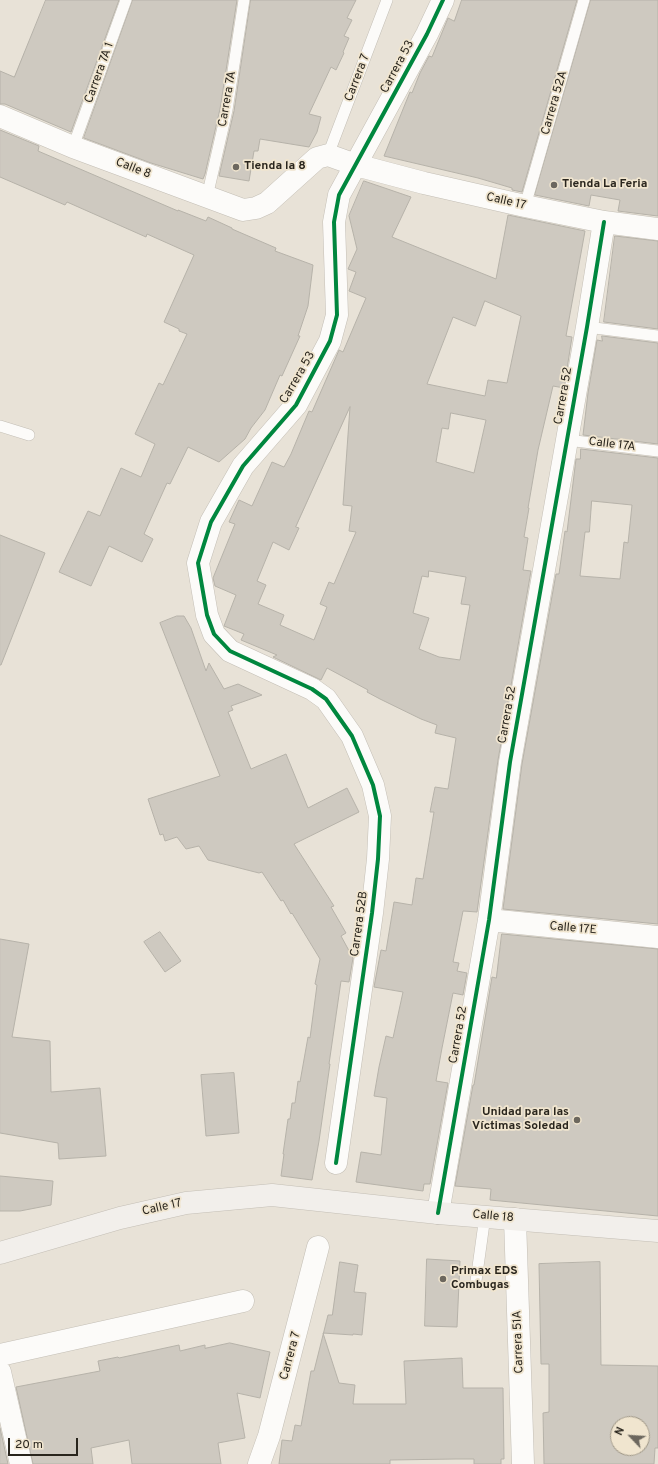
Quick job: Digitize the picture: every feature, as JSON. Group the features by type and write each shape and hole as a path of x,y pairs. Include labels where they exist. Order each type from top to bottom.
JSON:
{"main road":[{"name":"Calle 17","path":"0,1253 120,1218 186,1203 272,1195 338,1202"},
{"name":"Calle 18","path":"338,1202 438,1213 658,1231"}],"street":[{"name":"Carrera 53","path":"326,699 312,689 230,650 214,634 207,615 198,563 212,522 243,466 296,405 330,341 336,315 337,300 334,222 339,195 444,0"},
{"name":"Calle 8","path":"0,116 73,146 243,210 256,208 267,203 317,158 328,155"},
{"name":"Calle 17","path":"328,155 356,165 424,183 525,206 604,222 658,229"},
{"name":"Carrera 52","path":"438,1213 489,920 510,762 587,327 604,222"},
{"name":"Carrera 52B","path":"326,699 352,736 373,785 380,816 378,859 372,913 336,1163"},
{"name":"Calle 17E","path":"489,920 658,937"},
{"name":"Carrera 51A","path":"515,1219 523,1464"},
{"name":"Carrera 7","path":"259,1464 269,1436 318,1247"},
{"path":"0,1355 243,1301"},
{"path":"0,1372 21,1464"}],"lane":[{"name":"Carrera 7A 1","path":"73,146 126,0"},
{"name":"Carrera 7A","path":"207,197 227,110 244,0"},
{"name":"Carrera 7","path":"328,155 387,0"},
{"name":"Carrera 52A","path":"525,206 584,0"},
{"path":"587,327 658,336"},
{"path":"0,426 29,435"},
{"name":"Calle 17A","path":"566,440 658,451"},
{"path":"476,1281 485,1216"}],"building":[{"path":"46,0 119,0 71,132 5,104 0,104 0,71 14,77"},
{"path":"133,0 237,0 220,109 203,179 151,163 84,138"},
{"path":"251,0 356,0 347,18 352,20 344,36 349,38 343,52 344,53 336,70 331,67 309,114 321,117 317,132 309,147 260,139 258,151 254,151 249,181 219,176 234,111"},
{"path":"462,0 577,0 522,192 478,178 384,156 410,92 412,93 429,56 432,57 448,18 454,21"},
{"path":"591,0 658,0 658,216 618,211 620,200 591,195 589,206 535,195"},
{"path":"0,130 39,146 38,151 178,211 206,221 208,217 276,248 275,251 313,265 308,306 298,336 300,336 282,376 280,375 265,410 251,428 245,439 219,462 188,447 170,484 167,483 144,534 153,539 142,562 109,546 91,586 59,572 88,511 100,516 121,468 141,477 155,444 135,434 159,383 163,385 187,334 164,322 194,255 147,234 146,237 67,202 65,205 0,177"},
{"path":"364,181 411,197 392,237 496,279 508,215 585,231 566,336 572,337 564,388 553,386 538,450 528,508 524,537 528,538 523,570 531,571 498,760 477,912 463,911 453,962 459,963 457,971 467,973 463,995 453,993 436,1081 448,1083 430,1184 424,1184 423,1191 356,1182 361,1152 381,1155 387,1098 374,1096 386,1036 393,1038 403,992 374,987 381,950 386,951 394,902 412,905 416,878 423,879 434,812 430,812 435,787 448,789 456,738 435,733 437,725 380,699 367,692 368,690 327,668 321,680 273,657 277,655 241,640 244,634 224,626 236,595 215,586 213,578 235,524 229,522 239,500 252,506 272,462 284,467 309,411 312,412 339,350 343,352 366,298 349,291 356,272 348,269 357,249 349,216","holes":["485,301 521,316 507,383 488,380 485,396 427,384 453,317 475,326","350,407 343,505 352,506 349,531 356,532 334,584 329,582 320,604 327,607 314,640 280,625 284,615 258,604 266,585 257,581 273,542 289,550 299,528 296,527","451,413 486,420 474,473 436,462 442,428 448,429","429,571 466,577 461,604 470,605 460,660 439,657 419,649 429,618 413,613 422,576 428,577"]},
{"path":"615,236 658,241 658,329 604,322"},
{"path":"602,336 658,343 658,444 583,435 597,340 602,341"},
{"path":"581,449 658,458 658,924 503,909 522,764 556,574 559,574 565,531 567,532 576,459 580,459","holes":["592,501 632,505 628,543 624,542 620,579 580,576 585,532 589,532"]},
{"path":"0,535 45,553 1,665 0,665"},
{"path":"177,616 184,616 191,628 206,671 209,663 224,689 238,684 262,695 231,706 233,710 228,712 251,769 286,754 308,808 347,788 359,812 294,844 334,906 331,907 346,933 341,936 353,958 349,982 341,981 319,1141 312,1180 281,1176 288,1119 290,1119 292,1103 295,1103 298,1081 300,1082 308,1037 310,1038 317,985 315,984 320,959 292,913 291,914 283,900 281,901 262,872 259,873 208,860 199,846 186,849 177,837 165,841 163,834 160,835 148,799 220,776 160,623"},
{"path":"160,932 181,961 165,972 144,942"},
{"path":"502,934 658,949 658,1216 490,1200 491,1189 455,1186 492,977 496,978"},
{"path":"0,939 29,944 12,1037 50,1041 51,1092 100,1088 106,1156 59,1159 58,1143 0,1133"},
{"path":"234,1073 239,1133 206,1136 201,1075"},
{"path":"0,1176 53,1181 51,1205 20,1211 0,1211"},
{"name":"Primax EDS Combugas","path":"427,1259 460,1261 457,1327 425,1326"},
{"path":"340,1262 358,1265 354,1292 366,1293 362,1335 323,1333 328,1315 332,1315"},
{"path":"600,1262 601,1365 658,1366 658,1448 655,1448 654,1464 544,1464 543,1413 549,1412 549,1364 541,1364 539,1264"},
{"path":"323,1334 339,1383 355,1385 353,1404 406,1404 404,1361 462,1358 463,1388 503,1388 504,1459 501,1459 501,1464 474,1464 474,1459 456,1459 390,1460 390,1464 279,1464 282,1440 292,1441 295,1425 301,1426 311,1371 314,1371"},
{"path":"230,1343 270,1352 260,1398 237,1393 245,1438 218,1443 221,1464 132,1464 129,1440 91,1448 93,1464 33,1464 16,1387 100,1371 98,1361 179,1345 180,1351 205,1345 205,1348"},
{"path":"0,1428 8,1464 0,1464"}],"cycle path":[{"path":"336,1163 372,913 378,859 380,816 373,785 352,736 326,699 312,689 230,651 214,634 207,615 198,563 211,522 243,466 296,405 330,341 337,315 334,222 339,195 427,34 443,0"},
{"path":"438,1213 489,920 510,762 587,327 604,222"}],"place":[{"name":"Tienda la 8","path":"236,167"},
{"name":"Tienda La Feria","path":"554,185"},
{"name":"Unidad para las Víctimas Soledad","path":"577,1120"},
{"name":"Primax EDS Combugas","path":"443,1279"}]}
